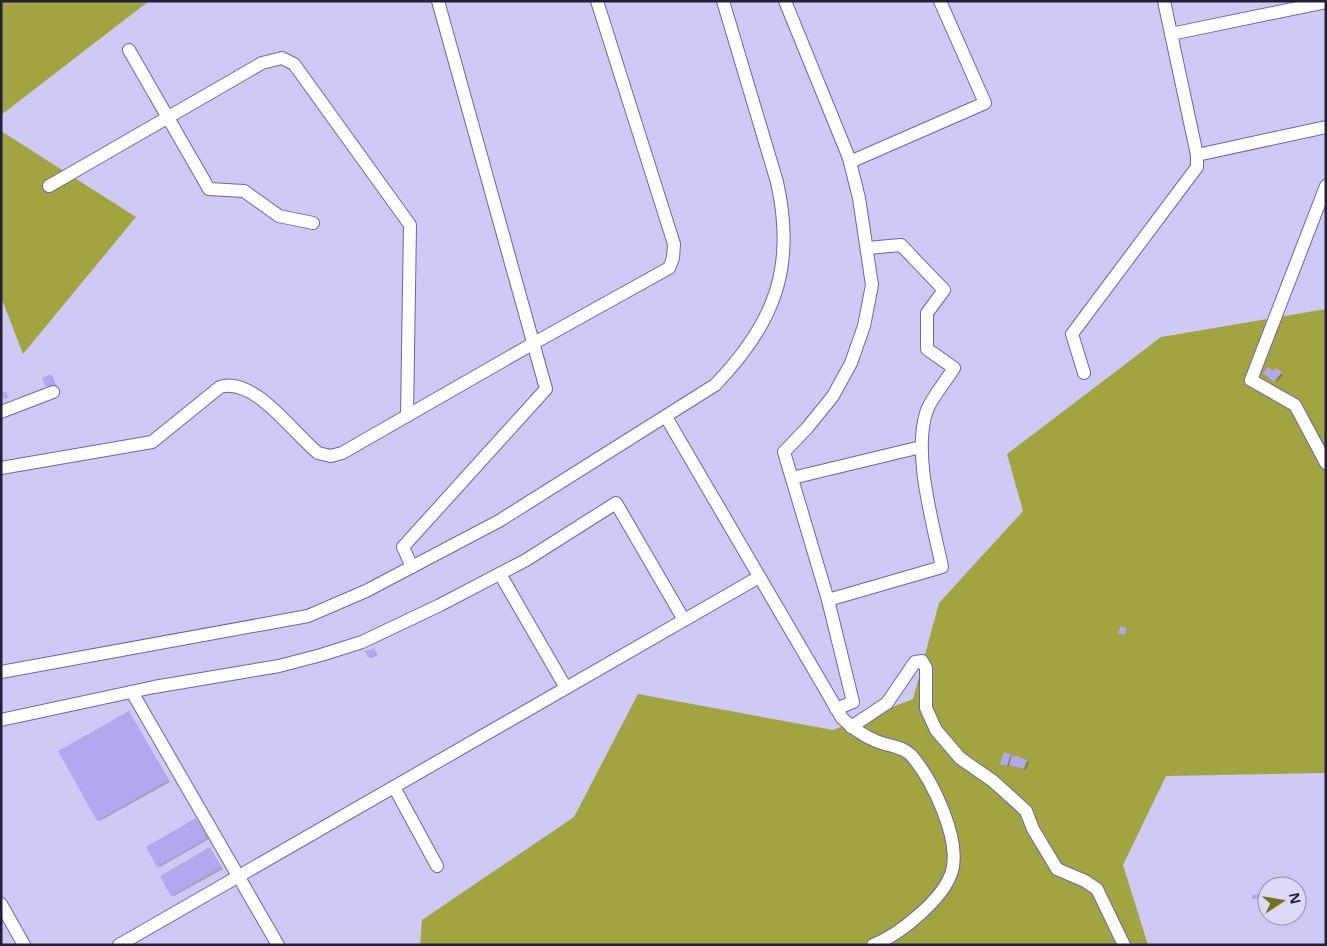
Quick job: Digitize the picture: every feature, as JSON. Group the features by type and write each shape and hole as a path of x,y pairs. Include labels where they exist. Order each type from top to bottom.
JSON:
{"street":[{"path":"412,567 403,548 546,389 438,1"},
{"path":"1,468 152,442 220,387 230,384 242,386 256,394 305,443 318,453 331,456 342,454 534,343 669,268 673,258 674,244 597,1"},
{"path":"1,672 308,616 366,592 499,521 715,384 737,362 770,312 778,288 783,261 783,207 723,1"},
{"path":"785,1 850,162 859,198 872,286 864,326 851,362 833,396 807,428 784,452 828,600 853,702 836,709"},
{"path":"850,162 984,104 940,1"},
{"path":"1084,373 1072,334 1197,167 1197,155 1164,1"},
{"path":"1171,34 1326,2"},
{"path":"130,50 209,189 244,190 279,216 313,223"},
{"path":"49,186 273,58 282,58 294,64 410,225 407,416"},
{"path":"1197,155 1326,127"},
{"path":"1326,186 1250,380 1295,405 1326,463"},
{"path":"828,600 942,567 921,440 928,409 954,368 927,350 928,313 944,290 901,245 867,248"},
{"path":"1,412 54,392"},
{"path":"666,416 836,709 856,732 878,742 903,749 911,755 938,800 949,827 953,850 952,871 941,890 905,927 886,940 873,945"},
{"path":"792,478 921,447"},
{"path":"1,720 132,692 279,666 322,656 401,624 500,574 616,502 684,620"},
{"path":"500,574 566,688"},
{"path":"119,945 759,577"},
{"path":"851,727 887,703 915,662 922,661 926,668 926,708 936,730 960,758 993,781 1026,812 1033,829 1057,869 1085,881 1097,889 1124,945"},
{"path":"132,692 278,945"},
{"path":"394,786 437,866"},
{"path":"1,904 24,945"}],"shaded area":[{"path":"1,1 149,1 1,115"},
{"path":"1,131 136,217 23,354 1,297"},
{"path":"1326,309 1326,773 1166,776 1123,865 1148,945 420,945 422,920 574,817 638,694 833,730 913,699 939,603 1023,511 1007,454 1161,337"}],"building":[{"path":"1268,367 1273,371 1276,368 1282,372 1274,382 1263,373"},
{"path":"51,374 55,385 45,386 42,378"},
{"path":"6,391 8,398 4,399 2,393"},
{"path":"1121,626 1127,628 1124,635 1118,633"},
{"path":"374,648 377,654 368,658 365,651"},
{"path":"129,711 168,780 97,821 58,751"},
{"path":"1004,752 1011,754 1007,766 1000,764"},
{"path":"1012,755 1027,760 1024,769 1009,765"},
{"path":"196,818 207,838 157,867 146,847"},
{"path":"210,847 221,867 171,896 160,876"},
{"path":"1257,894 1257,899 1252,899 1252,895"}]}
